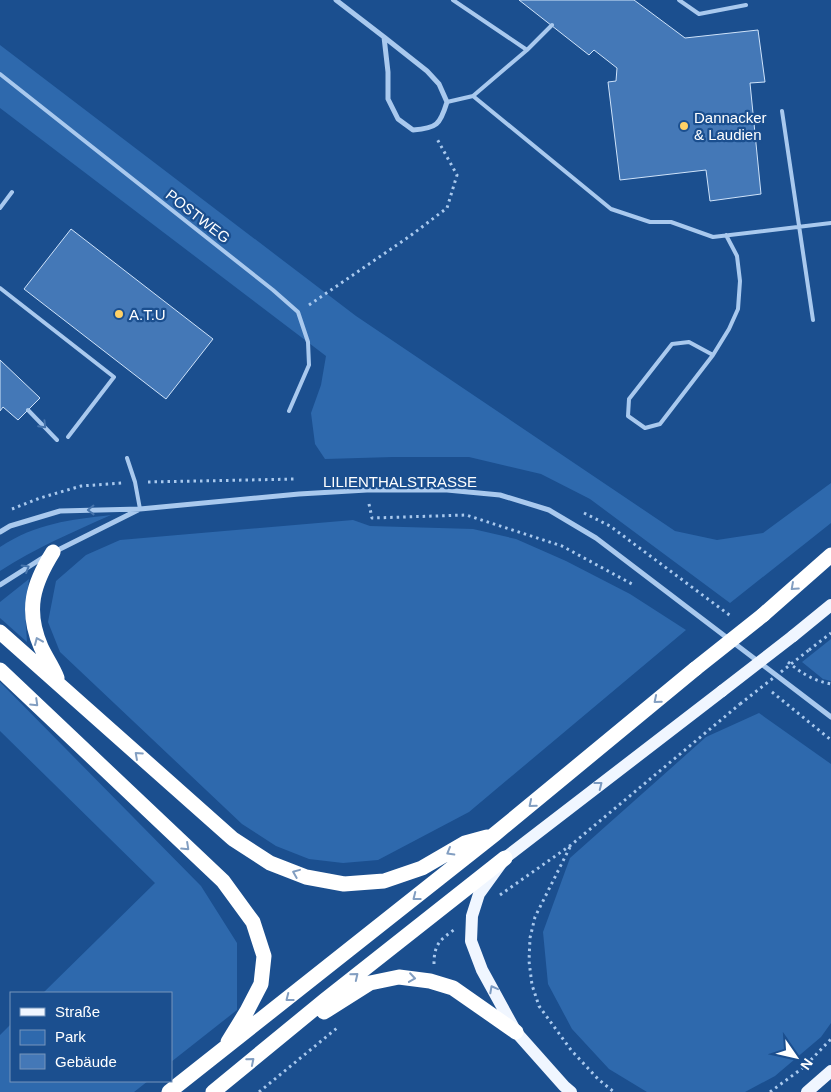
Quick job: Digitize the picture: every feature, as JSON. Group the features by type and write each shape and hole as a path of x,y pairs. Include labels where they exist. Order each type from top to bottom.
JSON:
{"highway":[{"path":"53,552 40,572 33,594 33,612 35,633 60,684"},
{"path":"169,1092 495,834 763,615 831,555"},
{"path":"0,632 233,839 270,863 306,877 344,884 384,881 422,868 465,843 495,834"},
{"path":"0,670 223,881 253,922 264,956 261,984 224,1050"},
{"path":"213,1092 505,858"},
{"path":"303,1018 323,1012 370,983 399,977 430,981 453,988 516,1032"}],"main road":[{"path":"572,1092 564,1086 516,1032 482,970 471,941 472,916 479,894 505,858 831,605"},
{"path":"807,1092 831,1071"}],"street":[{"path":"336,0 384,37 427,71 439,84 447,102 442,118 431,129 413,130 398,119 388,99 388,72 384,37"},
{"name":"LILIENTHALSTRASSE","path":"0,532 10,526 60,511 140,509 299,494 366,490 447,490 500,495 550,510 596,538 831,717"},
{"name":"LILIENTHALSTRASSE","path":"0,584 53,552 140,509"}],"lane":[{"path":"453,0 527,50"},
{"path":"679,0 699,14 746,5"},
{"path":"447,102 473,96 527,50 552,25"},
{"name":"POSTWEG","path":"0,74 273,290 298,312"},
{"path":"473,96 611,209 650,222 671,222 713,237 831,223"},
{"path":"782,111 812,320"},
{"path":"0,208 12,192"},
{"path":"713,355 689,342 672,344 629,399 628,416 645,428 660,424 713,355 729,329 738,309 740,280 736,256 726,235"},
{"path":"0,288 114,376 68,437"},
{"path":"289,410 309,365 308,342 298,312"},
{"path":"28,410 57,440"},
{"path":"127,458 135,482 140,509"}],"path":[{"path":"298,312 410,236 446,208 457,175 431,129"},
{"path":"8,511 40,498 81,486 135,482 306,478"},
{"path":"366,490 372,518 466,515 562,546 637,587"},
{"path":"578,510 610,526 738,622"},
{"path":"430,981 434,964 434,952 438,943 472,916 571,845 740,704 831,633"},
{"path":"781,657 803,674 831,684"},
{"path":"758,680 831,740"},
{"path":"571,845 535,917 530,938 529,961 532,985 539,1006 571,1050 598,1079 614,1092"},
{"path":"259,1092 339,1026"},
{"path":"770,1092 804,1067 831,1039"}],"green space":[{"path":"0,45 356,316 675,531 717,540 763,533 831,483 831,523 730,603 590,499 541,474 469,457 325,459 315,444 311,413 321,385 326,356 0,108"},
{"path":"111,515 40,548 0,571 0,547 14,539 54,524"},
{"path":"353,520 370,526 473,529 516,539 566,561 630,594 686,630 469,812 378,860 343,863 309,859 276,846 242,824 60,652 48,622 56,581 86,555 120,540"},
{"path":"29,579 25,611 27,642 0,618 0,602"},
{"path":"831,639 831,681 823,679 802,662"},
{"path":"0,682 201,886 237,943 237,1010 172,1061 172,992 44,992 155,883 0,731"},
{"path":"759,713 831,764 831,1023 821,1037 775,1076 745,1092 647,1092 609,1069 572,1029 548,984 543,932 570,858 706,737"},
{"path":"10,1025 10,1082 147,1082 134,1092 0,1092 0,1035"}],"building":[{"name":"Dannacker & Laudien","path":"519,0 634,0 685,38 758,30 765,82 750,83 761,194 710,201 706,170 620,180 608,82 616,81 617,68 594,50 589,55"},
{"name":"A.T.U","path":"71,229 213,339 166,399 24,289"},
{"path":"0,360 40,398 18,420 3,407 0,411"}],"place":[{"name":"Dannacker & Laudien","path":"684,126"},
{"name":"A.T.U","path":"119,314"}]}
